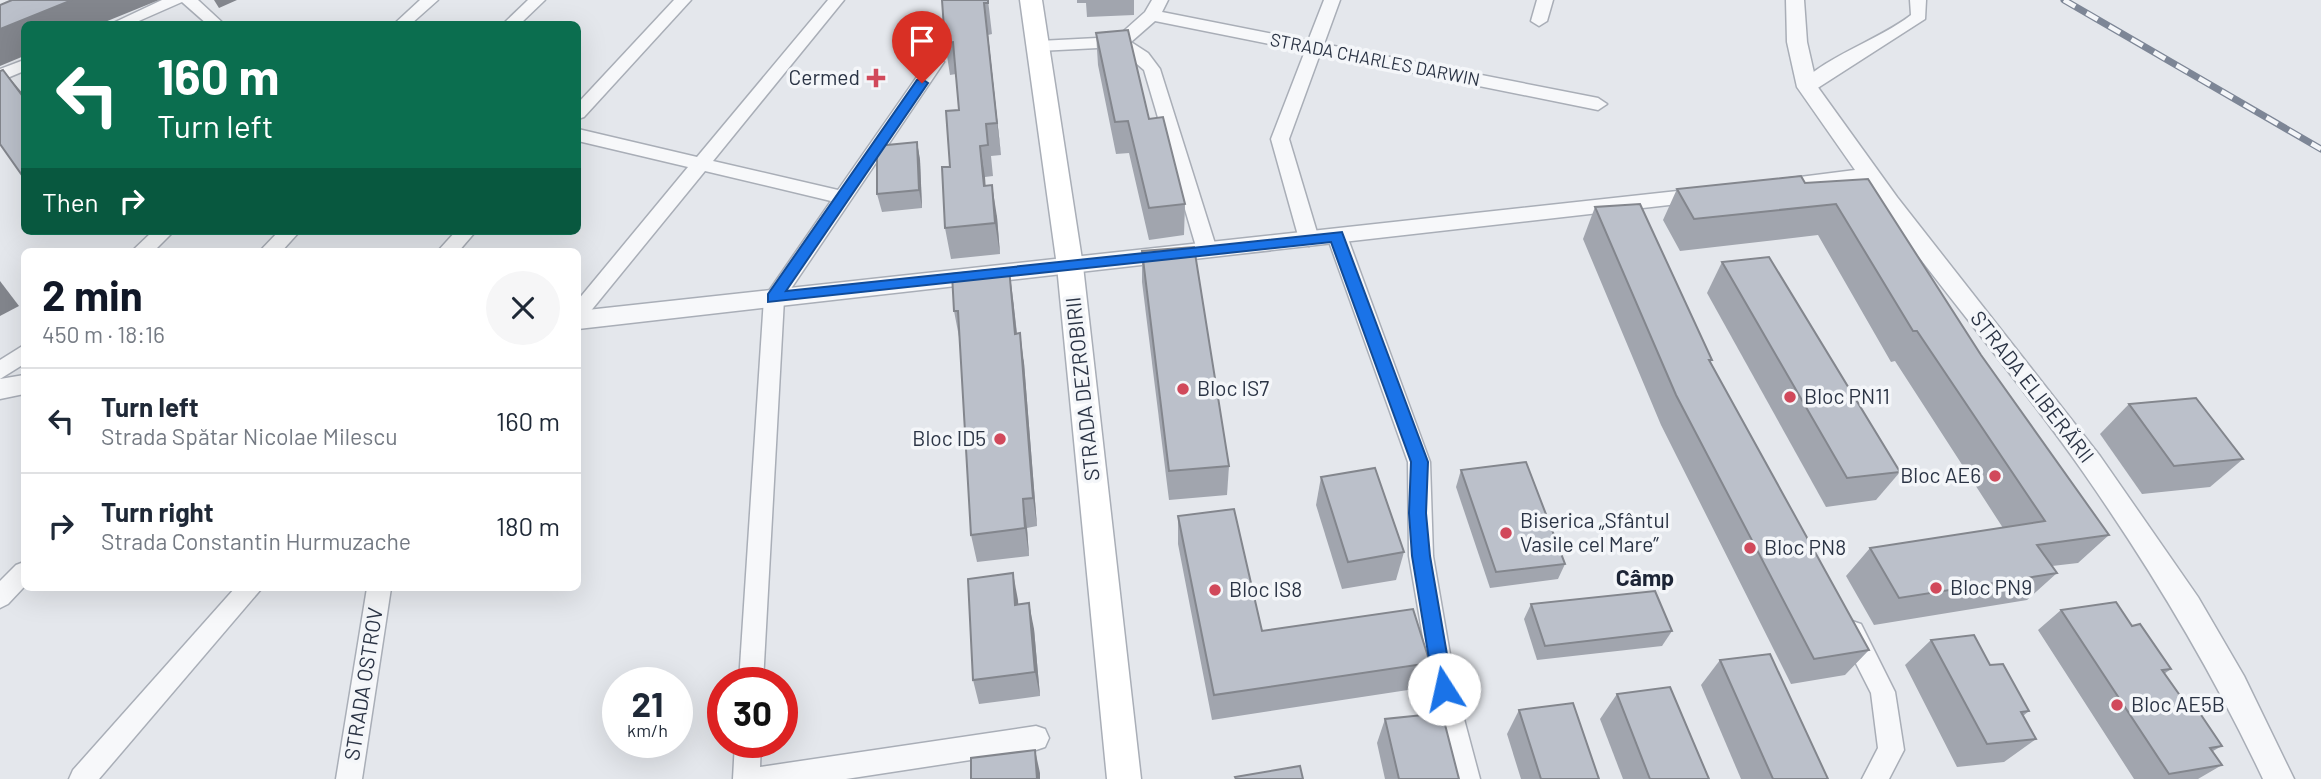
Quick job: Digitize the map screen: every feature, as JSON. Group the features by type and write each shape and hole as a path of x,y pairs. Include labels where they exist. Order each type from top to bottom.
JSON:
{"main road":[{"name":"STRADA DEZROBIRII","path":"1031,0 1070,266 1124,779"}],"street":[{"path":"126,21 176,0"},
{"path":"189,0 213,21"},
{"path":"406,21 430,0"},
{"path":"514,21 537,0"},
{"path":"581,110 683,0"},
{"path":"581,309 836,0"},
{"path":"1309,239 1280,139 1312,47 1332,0"},
{"path":"1539,21 1545,0"},
{"name":"STRADA ELIBERĂRII","path":"1795,0 1797,42 1807,88 1870,176 2099,474 2188,606 2234,686 2279,779"},
{"path":"1807,88 1824,73 1905,29 1919,16 1918,0"},
{"path":"1121,42 1156,7"},
{"name":"STRADA CHARLES DARWIN","path":"1156,7 1312,47 1598,104"},
{"path":"1039,46 1121,42 1142,57 1152,69 1207,250"},
{"path":"752,667 774,298 936,62"},
{"path":"0,76 21,66"},
{"path":"581,136 843,198"},
{"path":"1760,188 1870,176"},
{"path":"581,320 1733,191"},
{"path":"1624,204 1637,227"},
{"path":"146,248 160,235"},
{"path":"273,248 287,235"},
{"path":"451,248 463,235"},
{"path":"1336,236 1419,462 1421,556 1444,689 1467,779"},
{"path":"0,371 21,354"},
{"path":"0,389 21,386"},
{"path":"0,597 21,575"},
{"path":"82,779 247,591"},
{"name":"STRADA OSTROV","path":"349,779 379,591"},
{"path":"1840,607 1883,692 1891,750 1875,779"},
{"path":"762,779 1036,738"},
{"path":"746,779 747,758"}],"building":[{"path":"12,0 72,0 0,29 0,5"},
{"path":"942,0 988,0 988,3 984,3 997,123 986,124 988,145 980,146 984,186 992,185 995,223 945,228 942,167 950,167 946,111 959,110 953,42 945,43"},
{"path":"1128,30 1149,119 1163,117 1185,204 1149,208 1128,121 1115,122 1096,33"},
{"path":"3,70 21,94 21,174 0,144 0,71"},
{"path":"917,142 919,190 877,194 877,146"},
{"path":"1801,176 1805,183 1868,179 1981,355 2109,535 2037,545 2057,573 1899,598 1870,548 2045,521 1917,331 1913,331 1836,204 1694,219 1677,189"},
{"path":"1640,204 1712,360 1709,360 1869,650 1814,659 1676,395 1595,207"},
{"name":"Bloc IS7","path":"1194,247 1229,466 1169,471 1142,251"},
{"path":"1769,257 1900,472 1847,478 1722,262"},
{"name":"Bloc ID5","path":"1009,268 1015,334 1020,333 1033,498 1023,499 1025,528 971,535 958,311 954,311 952,274"},
{"path":"2196,398 2243,459 2174,466 2129,404"},
{"name":"Biserica „Sfântul Vasile cel Mare”","path":"1526,462 1565,564 1496,572 1461,470"},
{"path":"1375,468 1404,552 1348,562 1321,477"},
{"name":"Bloc IS8","path":"1234,509 1262,631 1413,609 1430,663 1214,695 1178,516"},
{"path":"1013,573 1015,605 1029,603 1035,672 973,680 968,579"},
{"path":"1655,591 1672,631 1545,646 1531,604"},
{"path":"2116,602 2132,626 2140,624 2171,669 2162,670 2186,704 2193,703 2222,746 2210,748 2222,765 2169,774 2061,610"},
{"path":"1974,635 1990,665 2003,664 2029,711 2021,712 2036,739 1987,744 1931,640"},
{"path":"1770,654 1828,779 1773,779 1720,660"},
{"path":"1670,687 1709,779 1650,779 1617,694"},
{"path":"1573,703 1599,779 1541,779 1519,710"},
{"path":"1442,713 1459,779 1399,779 1385,719"},
{"path":"1035,750 1037,779 971,779 971,758"},
{"path":"1300,766 1303,779 1235,777"}],"railway":[{"path":"2064,0 2321,149"}],"place":[{"name":"Cermed","path":"876,78"},
{"name":"Bloc IS7","path":"1183,389"},
{"name":"Bloc PN11","path":"1790,397"},
{"name":"Bloc ID5","path":"1000,439"},
{"name":"Bloc AE6","path":"1995,476"},
{"name":"Biserica „Sfântul Vasile cel Mare”","path":"1506,533"},
{"name":"Bloc PN8","path":"1750,548"},
{"name":"Bloc PN9","path":"1936,588"},
{"name":"Bloc IS8","path":"1215,590"},
{"name":"Bloc AE5B","path":"2117,705"}],"district":[{"name":"Câmp","path":"1645,578"}],"route":[{"path":"922,83 774,298 1336,236 1419,462 1421,556 1444,689"}]}
